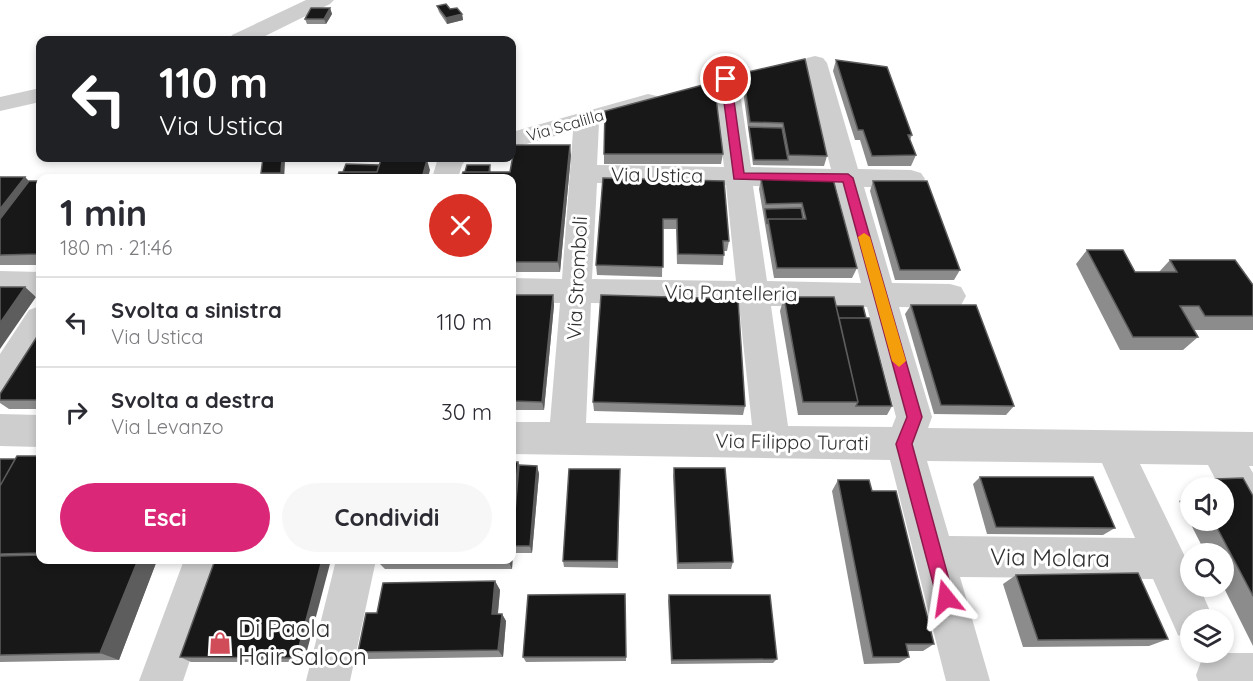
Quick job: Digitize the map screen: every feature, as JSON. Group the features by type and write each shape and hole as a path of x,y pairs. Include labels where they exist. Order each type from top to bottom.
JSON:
{"street":[{"path":"248,36 323,0"},
{"path":"816,65 914,417 904,444 968,681"},
{"path":"726,80 772,442"},
{"name":"Via Scalilla","path":"516,139 672,94"},
{"path":"0,104 36,96"},
{"name":"Via Stromboli","path":"567,439 587,118"},
{"name":"Via Ustica","path":"583,174 911,179"},
{"path":"0,283 36,284"},
{"name":"Via Pantelleria","path":"516,290 950,296"},
{"path":"0,383 36,326"},
{"path":"0,430 36,431"},
{"name":"Via Filippo Turati","path":"516,438 1236,449"},
{"path":"1113,447 1187,609"},
{"path":"1236,449 1253,510"},
{"name":"Via Molara","path":"934,556 1165,559"},
{"path":"161,681 203,564"},
{"path":"328,681 355,564"}],"building":[{"path":"446,4 450,9 457,8 462,14 446,18 437,6"},
{"path":"311,8 330,8 324,19 305,19"},
{"path":"805,59 827,156 789,155 783,123 750,122 743,73"},
{"path":"836,60 887,67 912,135 908,135 916,155 872,156 863,130 858,130"},
{"path":"714,82 723,154 604,154 605,111"},
{"path":"749,127 782,128 788,160 754,160"},
{"path":"516,145 570,145 558,262 516,262 516,174 462,174 463,172 510,172 512,162 516,162"},
{"path":"262,162 282,162 281,173 261,173"},
{"path":"380,162 426,162 423,174 338,174 339,172 377,172"},
{"path":"346,164 379,165 377,172 343,172"},
{"path":"467,165 490,165 489,172 465,172"},
{"path":"0,177 25,177 0,209"},
{"path":"603,178 724,181 729,241 723,241 724,255 678,254 677,219 663,219 663,267 596,265"},
{"path":"761,179 833,179 857,268 777,268 768,219 806,219 802,203 766,204"},
{"path":"29,181 36,181 36,254 0,255 0,219"},
{"path":"873,181 927,181 960,270 900,270"},
{"path":"801,208 803,219 768,219 767,224 765,209"},
{"path":"1087,250 1123,250 1135,272 1177,272 1170,260 1235,260 1253,285 1253,316 1205,316 1199,306 1180,306 1198,337 1133,337"},
{"path":"0,287 25,287 0,323"},
{"path":"516,295 553,295 542,402 516,401"},
{"path":"601,295 738,299 745,406 593,402"},
{"path":"784,297 834,297 858,402 803,402"},
{"path":"911,305 976,305 1014,406 941,405"},
{"path":"836,306 863,306 866,318 839,318"},
{"path":"839,318 869,318 892,406 856,406 858,402"},
{"path":"36,338 36,400 0,400 0,394"},
{"path":"17,456 36,456 36,553 0,554 0,486"},
{"path":"0,459 15,459 0,486"},
{"path":"519,465 537,466 530,546 516,546"},
{"path":"674,468 725,468 733,562 678,563"},
{"path":"569,469 620,469 617,561 563,561"},
{"path":"980,477 1093,477 1115,528 996,527"},
{"path":"1234,478 1243,478 1253,496 1253,596 1234,560 1234,543 1225,543 1219,531 1234,531"},
{"path":"838,480 869,480 872,491 896,491 934,644 906,644 909,657 873,657"},
{"path":"36,555 36,564 136,564 100,653 0,655 0,556"},
{"path":"214,564 321,564 296,658 180,657"},
{"path":"1138,573 1168,639 1038,640 1016,575"},
{"path":"495,581 492,614 502,614 498,650 358,652 366,613 377,613 383,583"},
{"path":"625,594 626,657 523,657 528,595"},
{"path":"669,595 770,595 777,659 672,660"}],"slow traffic":[{"path":"864,237 899,361"}],"place":[{"name":"Di Paola Hair Saloon","path":"220,643"}],"route":[{"path":"726,79 738,177 848,178 914,417 904,444 946,598"}]}
